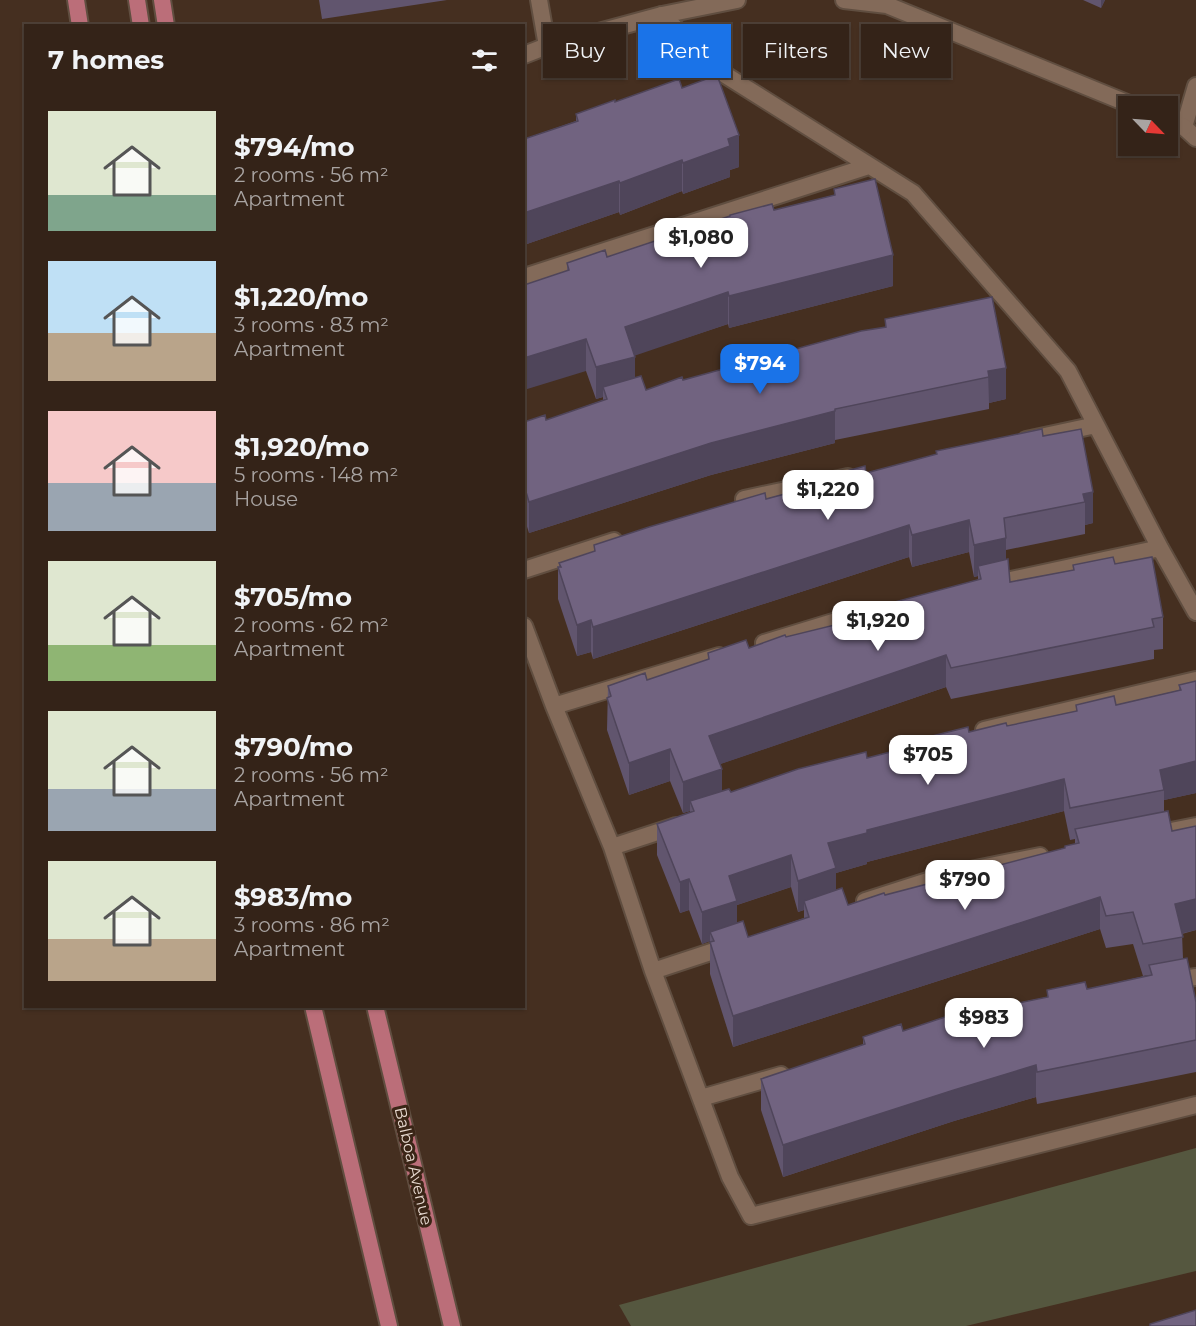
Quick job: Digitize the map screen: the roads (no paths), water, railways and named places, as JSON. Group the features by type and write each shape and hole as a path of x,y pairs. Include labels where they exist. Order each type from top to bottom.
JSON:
{"main road":[{"path":"76,0 80,24"},
{"path":"137,0 141,24"},
{"path":"162,0 166,24"},
{"path":"313,1008 389,1326"},
{"name":"Balboa Avenue","path":"375,1008 452,1326"}],"street":[{"path":"539,0 543,24"},
{"path":"626,25 737,0"},
{"path":"844,0 887,5 1118,99"},
{"path":"662,15 719,71 913,193 995,296 1068,371 1196,612"},
{"path":"525,55 543,48"},
{"path":"1190,132 1196,86"},
{"path":"525,277 869,166"},
{"path":"1015,442 1096,425"},
{"path":"726,505 864,474"},
{"path":"525,570 624,537"},
{"path":"967,589 1160,548"},
{"path":"754,646 887,606"},
{"path":"525,629 612,847 653,971 730,1177 751,1216 1196,1105"},
{"path":"554,706 731,653"},
{"path":"970,733 1196,680"},
{"path":"612,847 690,822"},
{"path":"1139,837 1196,826"},
{"path":"845,908 946,874 1060,853"},
{"path":"653,971 743,941"},
{"path":"1150,985 1196,977"},
{"path":"701,1098 801,1069"}]}
